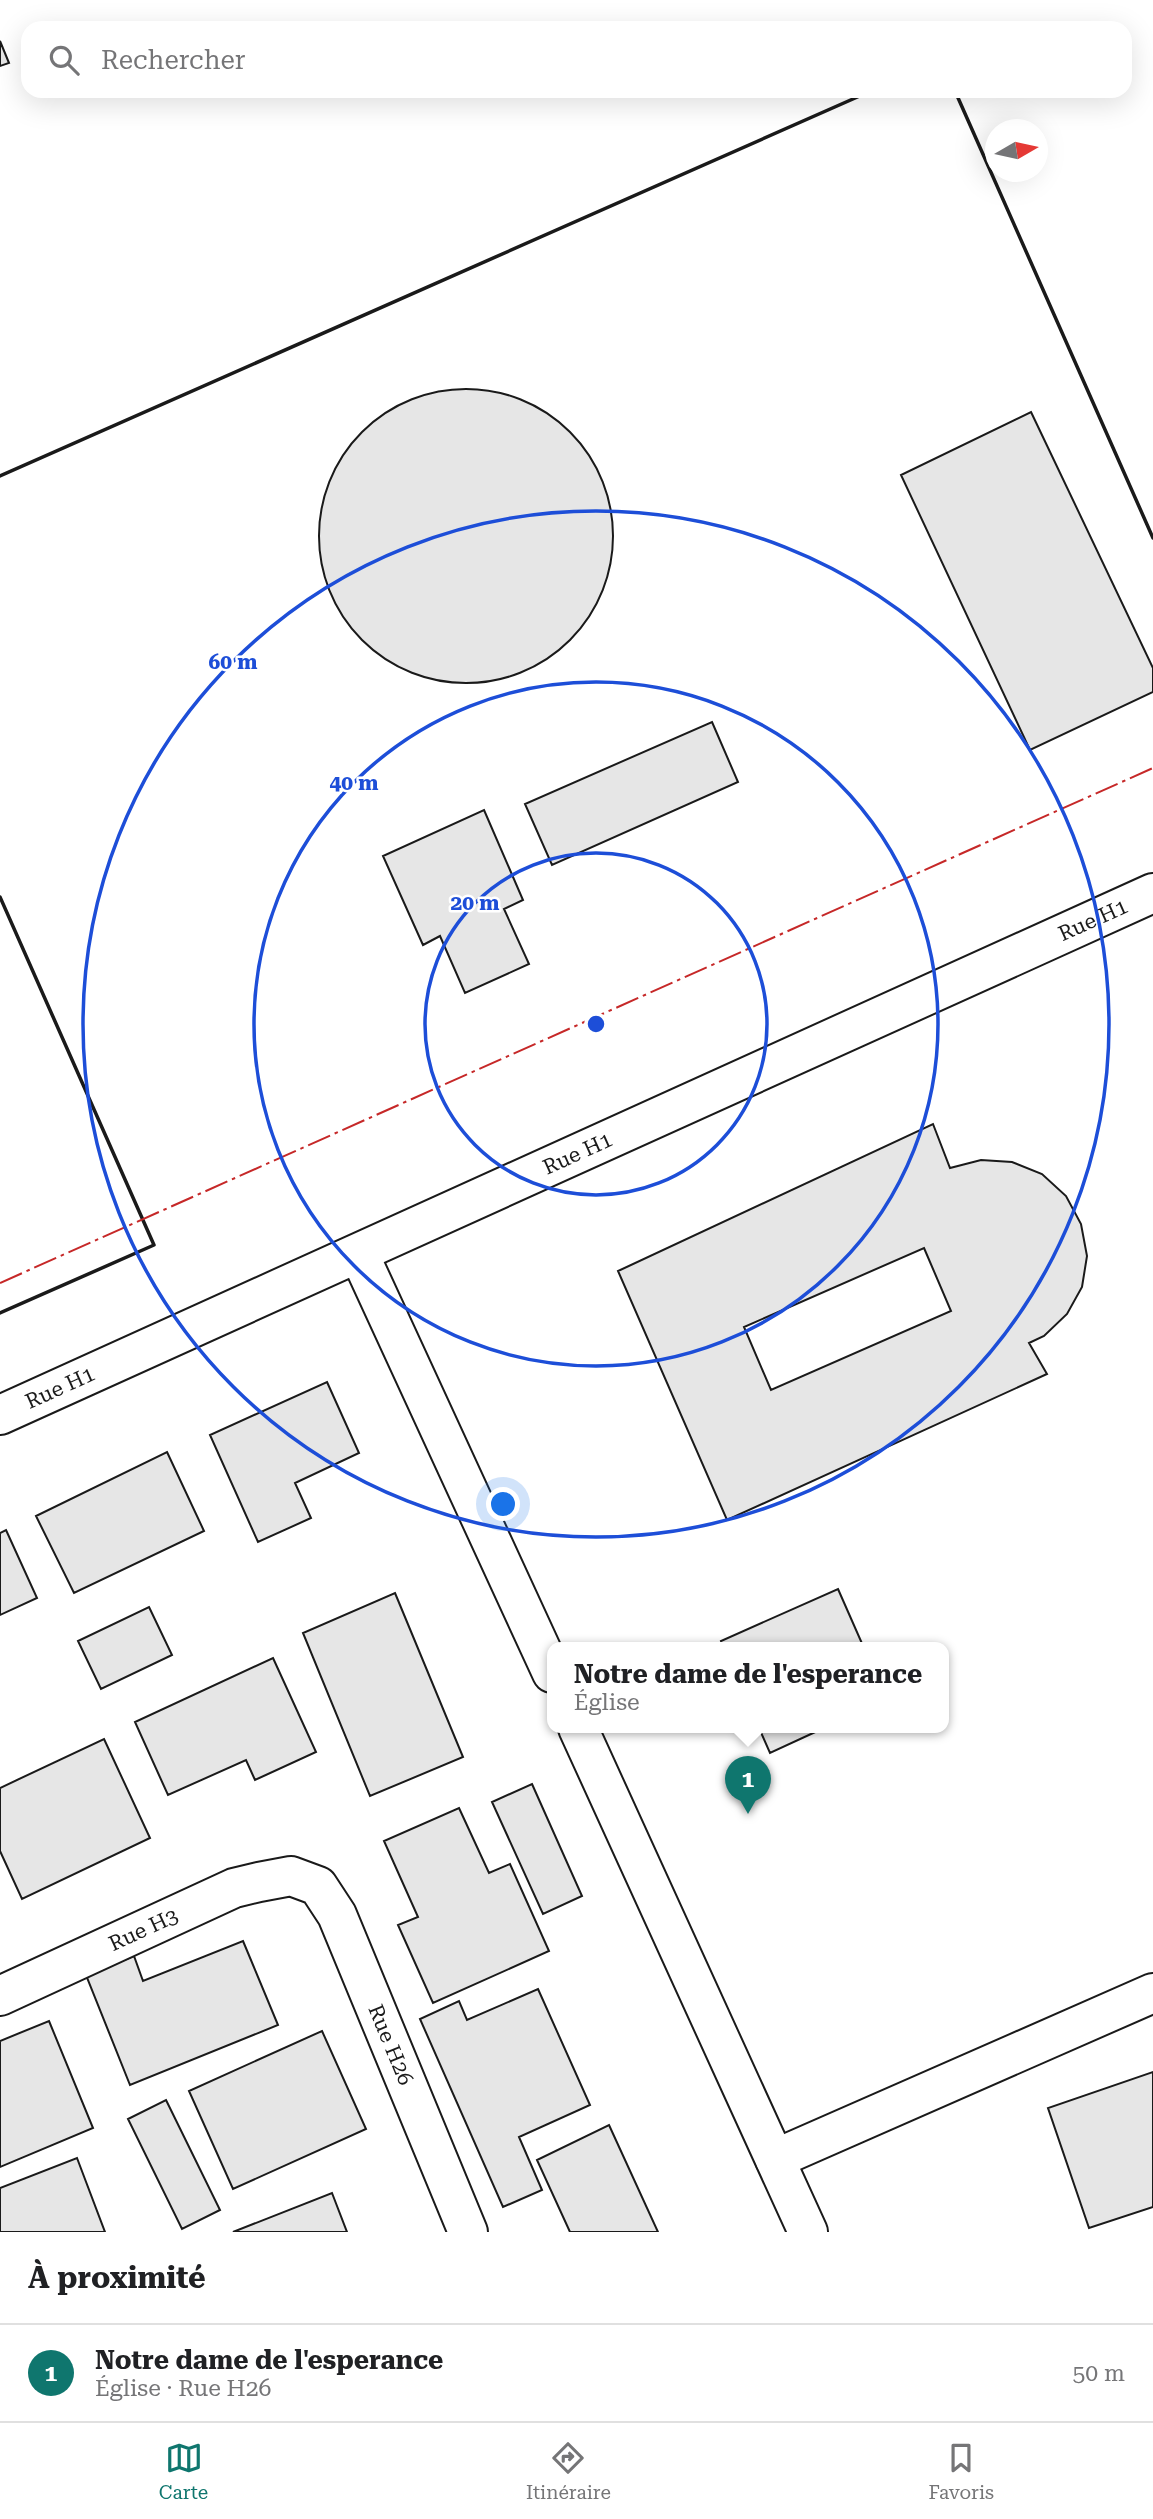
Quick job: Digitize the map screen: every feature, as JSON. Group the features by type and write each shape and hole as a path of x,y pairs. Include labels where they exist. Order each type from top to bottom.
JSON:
{"street":[{"name":"Rue H1","path":"0,1415 1153,893"},
{"path":"359,1254 547,1661"},
{"path":"580,1733 808,2232"},
{"name":"Rue H3","path":"0,1996 234,1888 291,1876"},
{"name":"Rue H26","path":"291,1876 318,1886 337,1915 468,2232"},
{"path":"775,2159 1153,1993"}],"building":[{"path":"0,41 9,63 0,66"},
{"path":"466,389 495,392 522,400 548,414 570,432 588,454 602,480 610,507 613,536 610,565 602,592 588,618 570,640 548,658 522,672 495,680 466,683 437,680 410,672 384,658 362,640 344,618 330,592 322,565 319,536 322,507 330,480 344,454 362,432 384,414 410,400 437,392"},
{"path":"1031,412 1153,668 1153,692 1030,750 901,475"},
{"path":"712,722 738,782 552,865 525,804"},
{"path":"484,810 523,900 504,909 529,964 465,993 440,936 423,945 383,856"},
{"path":"933,1124 950,1168 981,1160 1012,1162 1042,1174 1066,1196 1081,1224 1087,1256 1082,1287 1067,1314 1044,1336 1029,1343 1047,1374 727,1520 618,1271","holes":["924,1248 951,1311 771,1390 744,1327"]},
{"path":"327,1382 359,1453 295,1483 311,1518 258,1542 210,1435"},
{"path":"167,1452 204,1531 74,1593 36,1516"},
{"path":"6,1530 37,1598 0,1615 0,1533"},
{"path":"838,1589 861,1642 721,1642"},
{"path":"395,1593 463,1757 370,1796 303,1633"},
{"path":"149,1607 172,1655 101,1689 78,1641"},
{"path":"273,1658 316,1752 255,1780 246,1760 168,1795 135,1722"},
{"path":"761,1733 813,1733 770,1753"},
{"path":"104,1739 150,1838 22,1899 0,1851 0,1788"},
{"path":"532,1784 582,1896 543,1914 492,1802"},
{"path":"459,1808 489,1873 510,1864 549,1951 433,2003 398,1925 418,1917 384,1841"},
{"path":"243,1941 278,2025 130,2085 86,1975 134,1956 143,1981"},
{"path":"538,1989 590,2105 519,2137 542,2190 503,2207 420,2019 459,2001 467,2020"},
{"path":"49,2021 93,2128 0,2167 0,2041"},
{"path":"322,2031 366,2129 233,2189 189,2091"},
{"path":"1153,2072 1153,2207 1089,2228 1048,2108"},
{"path":"166,2100 220,2210 182,2229 128,2119"},
{"path":"609,2125 658,2232 570,2232 537,2160"},
{"path":"77,2158 105,2232 0,2232 0,2188"},
{"path":"332,2193 347,2232 233,2232"}],"wall":[{"path":"0,476 855,98"},
{"path":"958,98 1153,538"},
{"path":"0,897 154,1245 0,1313"}],"power":[{"path":"0,1283 1153,768"}],"place":[{"name":"Notre dame de l'esperance","path":"748,1814"}]}
